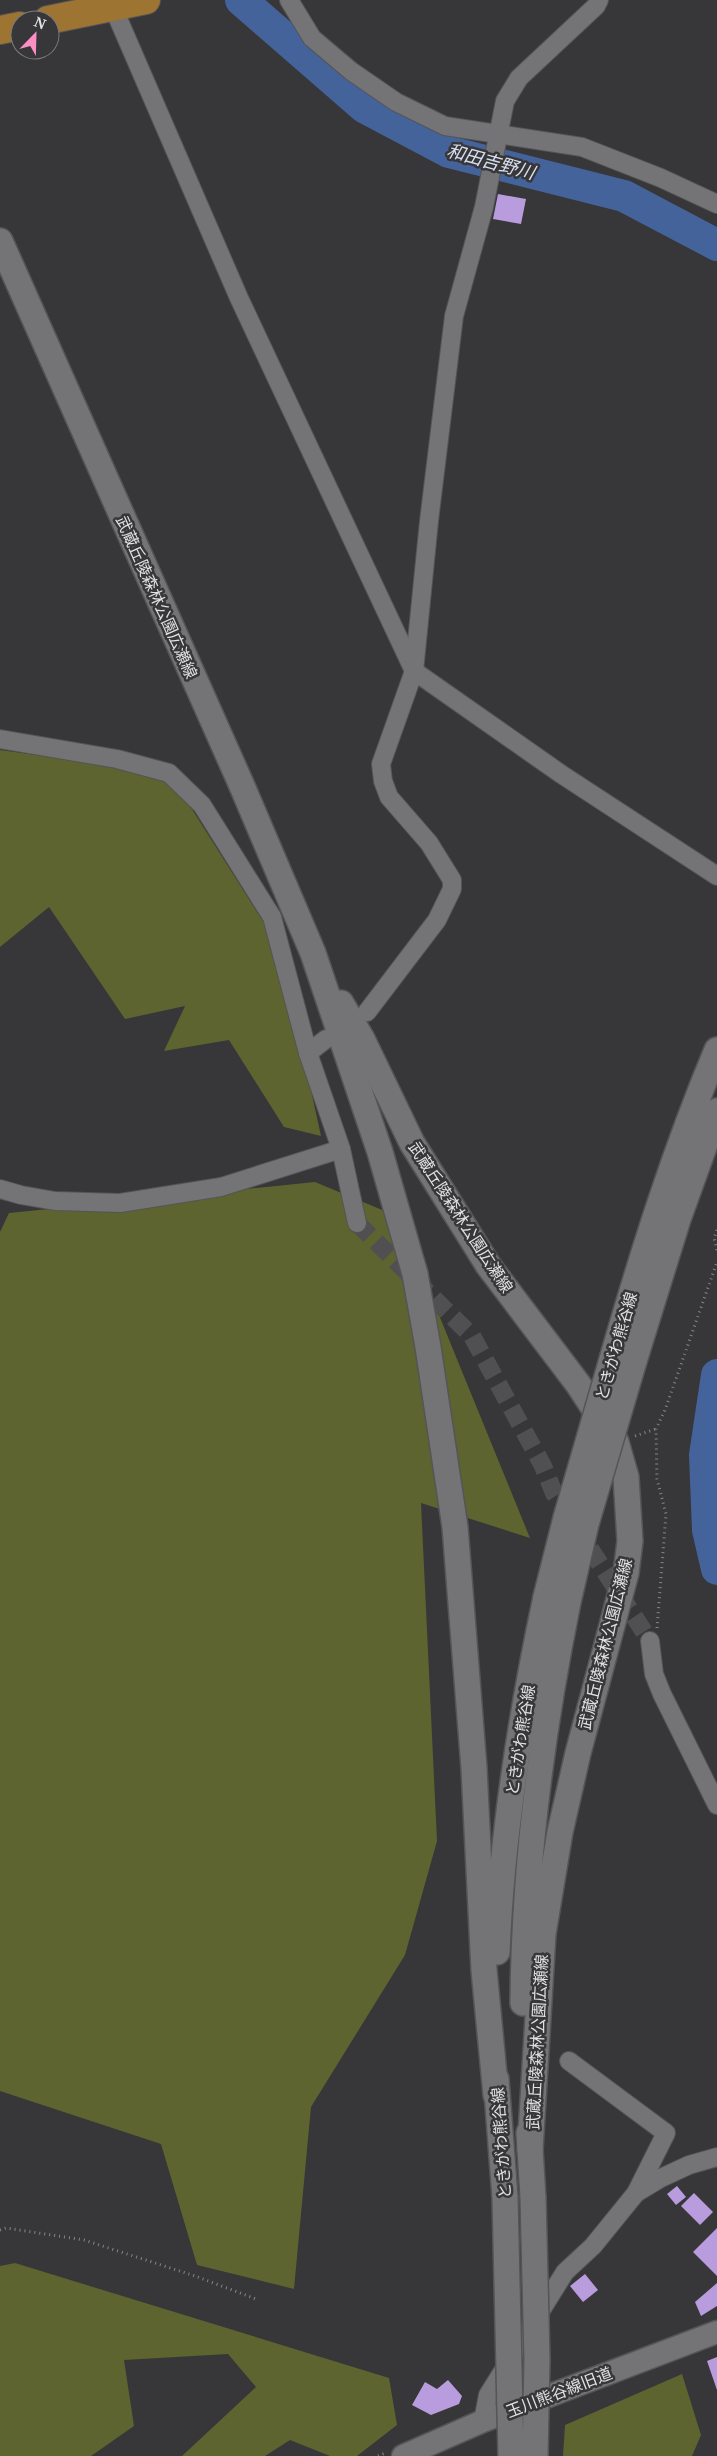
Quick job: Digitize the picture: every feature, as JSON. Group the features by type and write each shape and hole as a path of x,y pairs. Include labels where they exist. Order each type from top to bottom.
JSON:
{"main road":[{"path":"60,17 146,0"},
{"name":"武蔵丘陵森林公園広瀬線","path":"0,242 242,786 313,953 388,1177 415,1274 455,1527 474,1768 484,1970 496,2095"},
{"name":"武蔵丘陵森林公園広瀬線","path":"313,953 362,1039 412,1143 488,1265 578,1384 610,1434 622,1459 626,1477 630,1541 626,1573 576,1762 560,1832 543,1934 530,2150"},
{"name":"ときがわ熊谷線","path":"511,2456 505,2196 496,2095 496,1999 503,1864 516,1758 532,1665 586,1524 624,1358 636,1276 676,1155 717,1050"},
{"name":"ときがわ熊谷線","path":"624,1358 678,1219 717,1111"},
{"name":"ときがわ熊谷線","path":"535,2456 537,2359 533,2197 523,2031 527,1878 557,1600"}],"street":[{"path":"289,0 312,38 351,71 396,102 445,126 582,147 661,178 717,204"},
{"path":"367,1012 437,920 452,889 452,880 429,843 389,797 383,781 382,764 414,671 429,520 454,316 484,207 504,101 519,78 596,6 599,0"},
{"path":"113,6 239,298 414,671 561,774 717,876"},
{"path":"0,739 118,759 169,773 202,805 272,917 308,1053 341,1149 357,1223"},
{"path":"308,1053 326,1039"},
{"path":"0,1189 55,1201 120,1203 221,1187 341,1149"},
{"path":"650,1641 654,1674 662,1694 717,1805"},
{"path":"483,2421 488,2395 565,2272 593,2246 636,2193 666,2133 569,2062"},
{"path":"636,2193 660,2178 689,2165 717,2156"},
{"name":"玉川熊谷線旧道","path":"403,2456 483,2421 717,2332"}],"path":[{"path":"717,1230 714,1238 717,1252"},
{"path":"650,1641 656,1634 666,1514 658,1479 656,1429 668,1402 717,1262"},
{"path":"0,2230 6,2228 84,2240 256,2299"}],"green space":[{"path":"0,750 169,773 280,948 321,1136 284,1127 229,1040 164,1051 185,1006 125,1019 49,907 0,947"},
{"path":"315,1182 399,1217 530,1538 421,1503 437,1841 405,1955 311,2107 294,2289 197,2265 161,2144 0,2091 0,1232 9,1213"},
{"path":"15,2263 389,2378 397,2425 357,2456 330,2456 290,2440 265,2456 182,2456 256,2387 228,2354 124,2360 134,2426 91,2456 0,2456 0,2266"},
{"path":"682,2374 701,2435 692,2456 563,2456 565,2425"}],"building":[{"path":"498,194 526,199 521,224 493,219"},
{"path":"677,2186 686,2197 676,2205 667,2194"},
{"path":"694,2193 713,2212 700,2225 681,2206"},
{"path":"717,2228 717,2276 693,2252"},
{"path":"585,2274 598,2290 583,2302 570,2286"},
{"path":"717,2283 717,2306 701,2316 695,2302"},
{"path":"717,2357 717,2390 707,2361"},
{"path":"448,2380 462,2396 459,2404 431,2415 412,2405 425,2382 437,2389"}],"waterway":[{"name":"和田吉野川","path":"241,0 364,107 449,152 624,196 717,245"},
{"name":"和田吉野川","path":"717,1375 705,1455 708,1530 717,1569"}],"tunnel":[{"path":"357,1223 472,1336 543,1466 554,1493 650,1641"}]}
